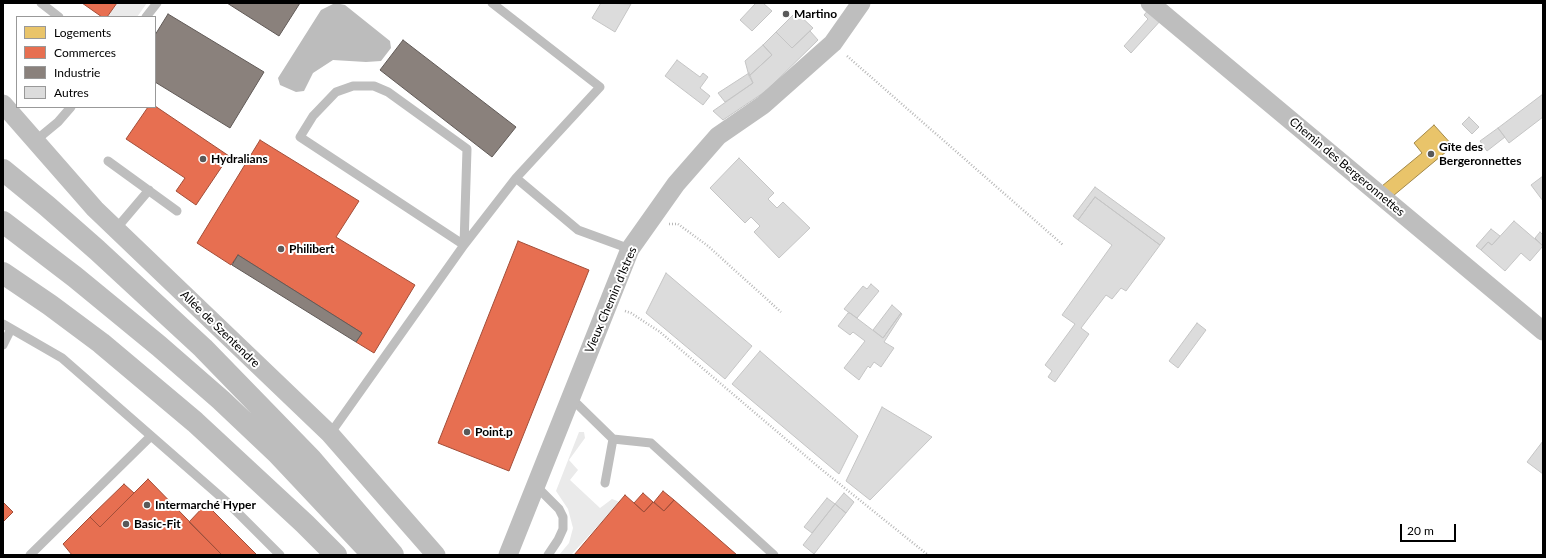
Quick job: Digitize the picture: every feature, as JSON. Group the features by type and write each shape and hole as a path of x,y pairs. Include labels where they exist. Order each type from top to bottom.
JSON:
{"main road":[{"path":"3,170 97,250 203,348 311,459 394,555"},
{"path":"3,222 75,277 159,346 221,400 277,453 373,555"},
{"path":"3,273 50,305 101,343 148,382 201,427 336,555"}],"street":[{"name":"Vieux Chemin d'Istres","path":"508,555 630,250 676,184 718,136 763,106 833,43 861,3"},
{"name":"Chemin des Bergeronnettes","path":"1150,3 1543,332"},
{"name":"Allée de Szentendre","path":"3,104 115,230 330,434 436,555"}],"lane":[{"path":"41,3 58,16"},
{"path":"147,16 157,3"},
{"path":"330,434 464,245 516,178 600,87 492,3"},
{"path":"353,86 374,86 388,92 467,149 464,245 300,138 313,116 336,92 353,86"},
{"path":"35,141 58,122 70,108"},
{"path":"108,161 177,211"},
{"path":"516,178 578,230 630,250"},
{"path":"115,230 149,190"},
{"path":"3,324 62,358 229,504 280,555"},
{"path":"3,345 11,329"},
{"path":"571,398 613,439 651,443 774,555"},
{"path":"30,555 151,436"},
{"path":"605,483 613,439"},
{"path":"536,486 559,509 563,517 563,529 548,555"}],"path":[{"path":"833,43 1063,245"},
{"path":"649,223 678,224 708,246 781,312"},
{"path":"608,305 631,313 660,332 821,469 928,555"}],"shaded area":[{"path":"118,3 147,3 138,16 108,16"},
{"path":"335,3 345,5 390,41 391,48 381,61 366,62 333,60 313,73 304,91 296,92 280,85 278,78 321,10"},
{"path":"579,432 584,432 585,438 569,460 578,470 570,480 600,508 612,499 620,502 571,555 559,555 569,543 573,528 568,509 556,491"}],"building: Logements":[{"path":"1434,125 1453,146 1393,196 1382,186 1422,153 1414,143"}],"building: Commerces":[{"path":"82,3 117,3 108,16 101,16"},
{"path":"156,107 229,156 196,205 176,191 185,178 126,139 147,108 156,108"},
{"name":"Philibert","path":"260,140 359,201 336,237 415,285 374,353 356,342 362,333 238,255 231,265 197,243"},
{"path":"518,241 589,270 509,471 438,443"},
{"name":"Intermarché Hyper","path":"148,479 222,555 72,555 63,544 90,517 100,527"},
{"path":"124,484 134,493 100,527 90,517"},
{"path":"663,491 674,500 664,511 654,502"},
{"path":"643,493 653,502 644,512 634,503"},
{"path":"625,495 644,512 653,502 664,511 674,500 737,555 574,555"},
{"path":"3,502 13,512 3,522"},
{"path":"206,504 257,555 222,555 189,522"}],"building: Industrie":[{"path":"227,3 300,3 279,36"},
{"path":"168,14 264,72 230,128 156,83 156,33"},
{"path":"403,40 516,127 492,157 380,70"},
{"path":"238,255 362,333 356,342 232,265"}],"building: Autres":[{"path":"601,3 631,4 615,32 592,18"},
{"path":"756,3 763,3 772,11 752,31 740,20"},
{"path":"1150,8 1162,19 1131,53 1124,46 1148,19 1144,15"},
{"path":"796,12 813,28 792,48 776,32"},
{"path":"810,31 818,40 766,91 723,120 713,111 753,83 749,76 772,55 763,45 776,32 792,48"},
{"path":"763,45 772,55 749,76 745,61"},
{"path":"677,60 700,77 703,73 708,77 700,88 710,96 703,105 665,76"},
{"path":"749,73 753,83 725,102 718,93"},
{"path":"1543,94 1543,117 1509,143 1498,128"},
{"path":"1469,117 1479,127 1472,134 1462,124"},
{"path":"1498,128 1505,137 1487,151 1480,141"},
{"path":"739,158 774,193 768,199 777,208 783,202 810,228 779,258 754,232 760,226 751,217 745,223 710,188"},
{"path":"1543,176 1543,201 1531,185"},
{"path":"1095,187 1165,238 1160,245 1095,197 1078,220 1073,216"},
{"path":"1095,197 1160,245 1126,291 1121,288 1112,299 1106,295 1081,328 1089,334 1055,382 1048,377 1052,371 1045,365 1075,324 1062,315 1112,245 1078,220"},
{"path":"1514,221 1543,246 1530,261 1521,253 1505,271 1481,250 1488,242 1492,245"},
{"path":"1491,229 1500,236 1492,245 1488,242 1481,250 1476,246"},
{"path":"1540,232 1543,235 1543,246 1535,238"},
{"path":"666,273 752,346 725,379 646,313"},
{"path":"871,284 879,291 857,318 844,309 863,286 867,289"},
{"path":"892,305 901,313 883,338 873,330"},
{"path":"848,313 883,338 901,313 902,314 884,342 894,348 881,367 874,362 870,368 868,366 859,380 844,368 865,341 853,332 850,335 838,326"},
{"path":"1197,323 1206,330 1178,368 1169,361"},
{"path":"760,351 858,436 839,474 732,384"},
{"path":"882,407 932,437 870,500 846,481"},
{"path":"1543,441 1543,474 1527,462"},
{"path":"844,493 854,502 846,513 835,504"},
{"path":"827,498 835,504 812,533 804,527"},
{"path":"835,504 846,513 814,554 803,545"}],"place":[{"name":"Martino","path":"786,14"},
{"name":"Gîte des Bergeronnettes","path":"1431,154"},
{"name":"Hydralians","path":"203,159"},
{"name":"Philibert","path":"281,249"},
{"name":"Point.p","path":"467,432"},
{"name":"Intermarché Hyper","path":"147,505"},
{"name":"Basic-Fit","path":"126,524"}]}
